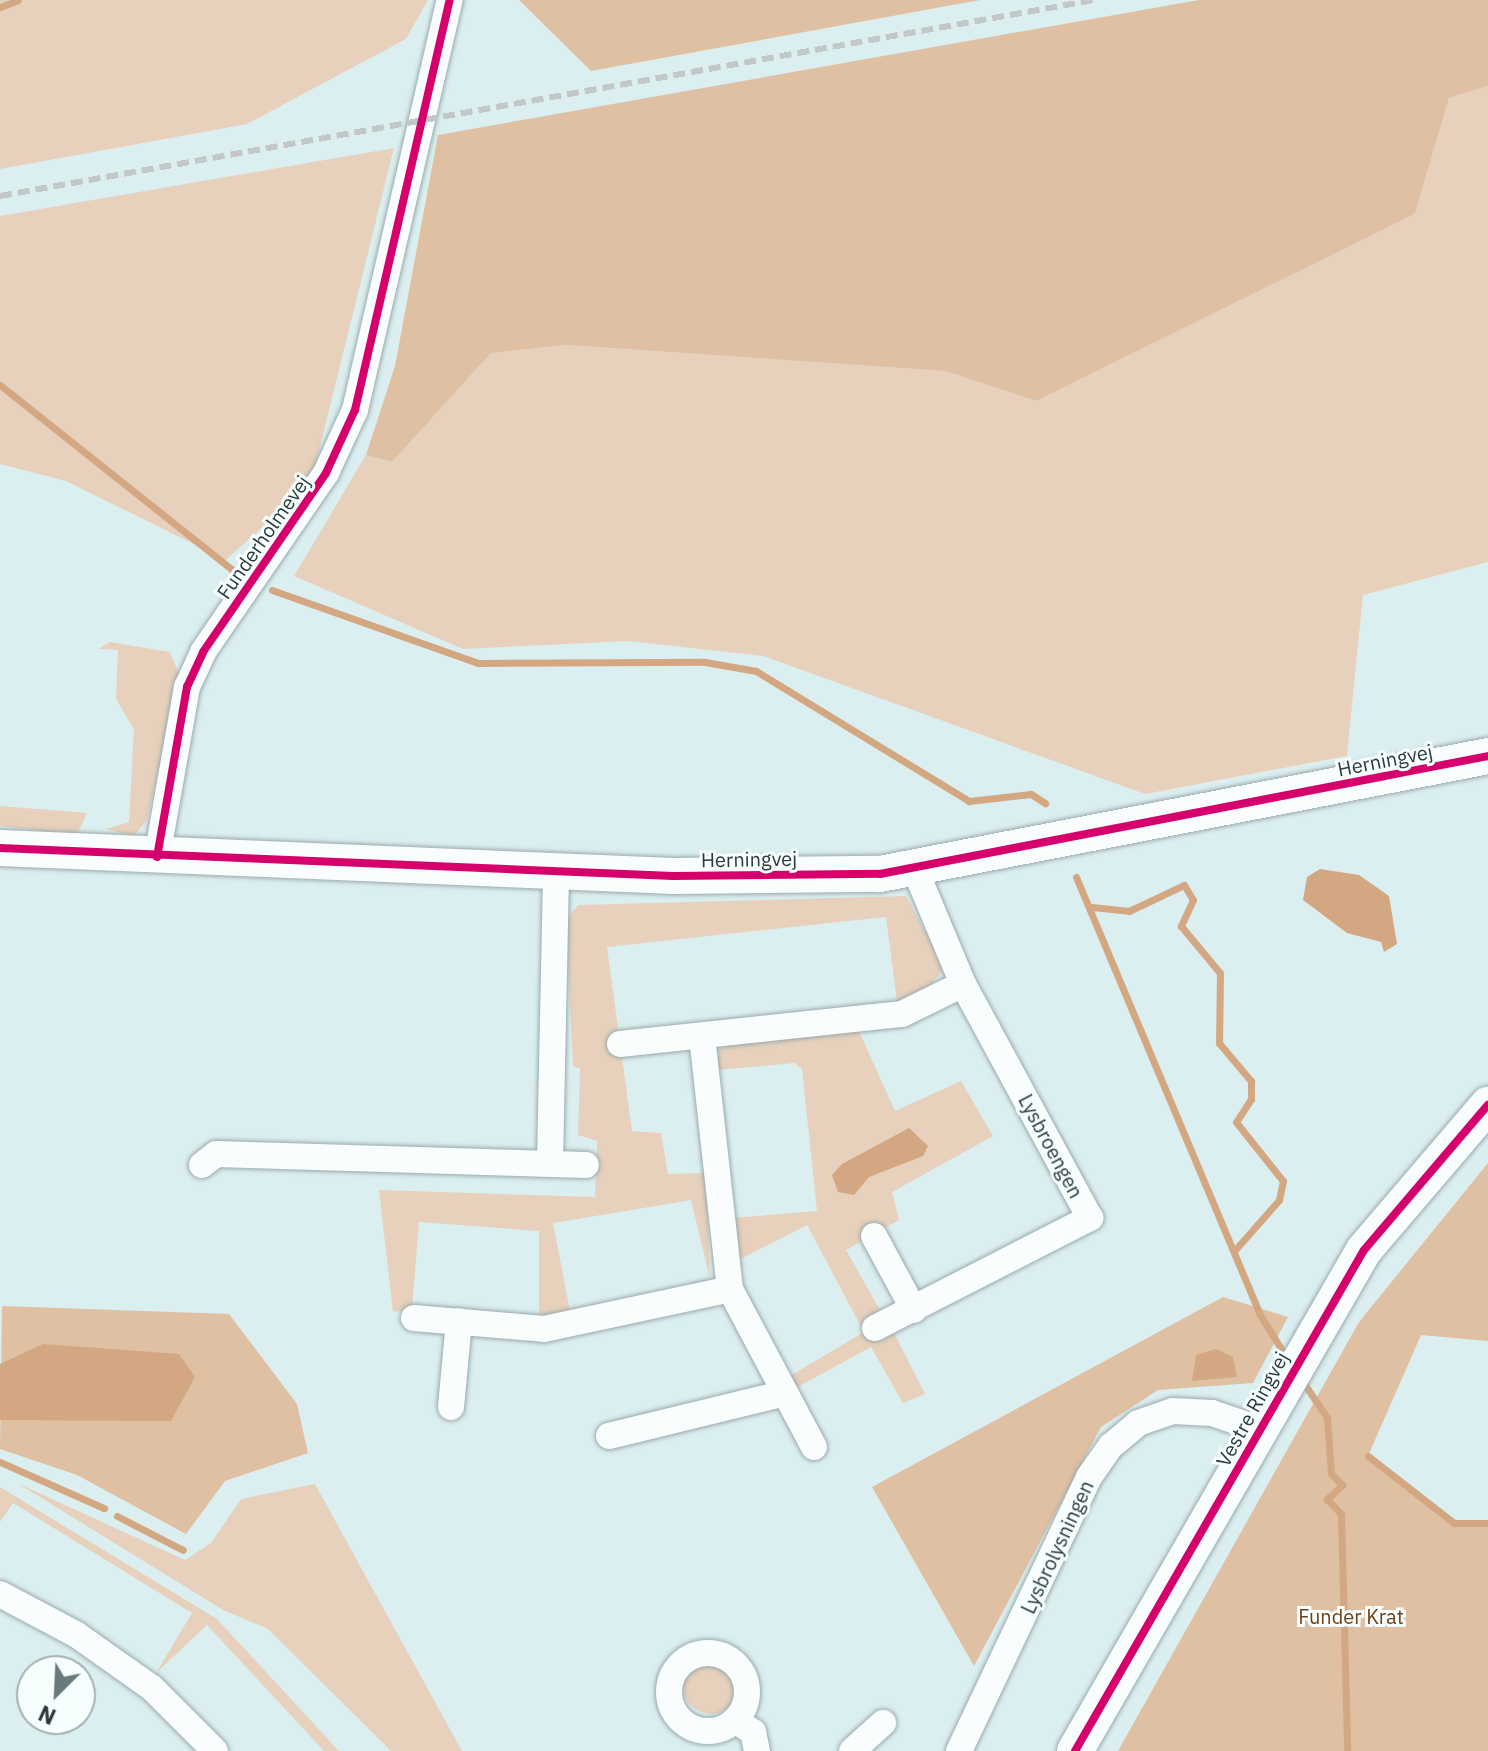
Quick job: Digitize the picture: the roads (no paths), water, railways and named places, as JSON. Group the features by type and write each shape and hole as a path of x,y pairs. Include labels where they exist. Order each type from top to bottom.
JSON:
{"street":[{"name":"Funderholmevej","path":"157,857 169,760 192,675 326,473 355,410 450,0"},
{"name":"Herningvej","path":"0,848 556,872 915,869 1488,756"},
{"name":"Lysbroengen","path":"875,1328 1090,1218 963,984 915,869"},
{"path":"550,1162 556,872"},
{"path":"620,1044 902,1014 963,984"},
{"path":"702,1036 730,1289 814,1447"},
{"name":"Vestre Ringvej","path":"1075,1751 1364,1250 1488,1105"},
{"path":"202,1165 216,1154 586,1165"},
{"path":"874,1236 914,1310"},
{"path":"414,1318 544,1329 730,1289"},
{"path":"451,1407 459,1321"},
{"path":"609,1436 785,1393"},
{"name":"Lysbrolysningen","path":"959,1751 1089,1477 1111,1446 1138,1423 1173,1411 1212,1413 1259,1429"},
{"path":"0,1594 77,1635 152,1688 215,1751"},
{"path":"735,1720 753,1732 757,1751"},
{"path":"852,1751 883,1723"}],"waterway":[{"path":"0,7 18,0"},
{"path":"0,385 236,573"},
{"path":"272,590 478,663 705,662 756,671 969,801 1031,794 1045,803"},
{"path":"1076,877 1260,1315 1281,1348"},
{"path":"1092,907 1129,911 1184,885 1193,900 1181,926 1220,973 1219,1043 1251,1081 1251,1099 1236,1122 1283,1181 1279,1200 1234,1251"},
{"path":"1305,1385 1327,1418 1331,1474 1342,1485 1327,1499 1341,1514 1347,1751"},
{"path":"1368,1456 1454,1523 1488,1523"},
{"path":"0,1462 104,1508"},
{"path":"117,1516 183,1550"}],"railway":[{"path":"0,196 1094,0"}],"park label":[{"name":"Funder Krat","path":"1351,1616"}]}
